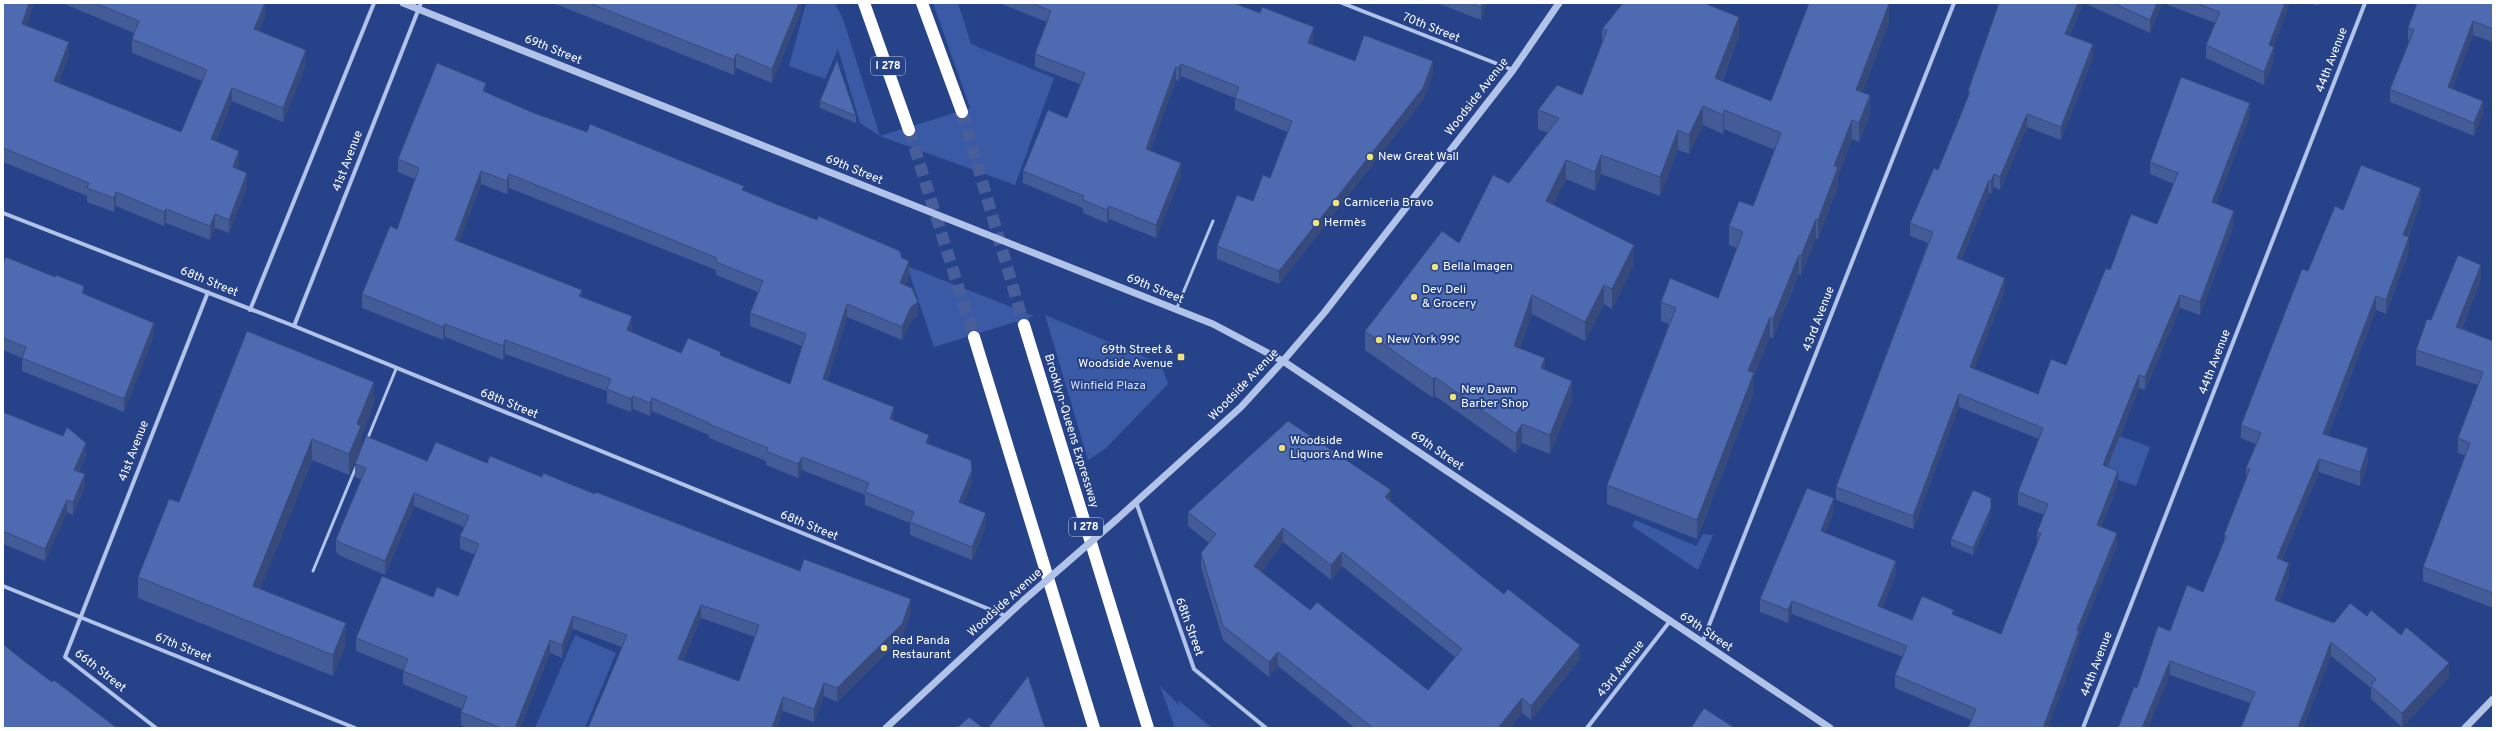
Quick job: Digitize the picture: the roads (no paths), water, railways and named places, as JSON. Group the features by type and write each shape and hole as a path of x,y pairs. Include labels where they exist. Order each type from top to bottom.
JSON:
{"highway":[{"name":"I 278","path":"864,3 909,130"},
{"path":"922,3 962,112"},
{"name":"Brooklyn-Queens Expressway","path":"1024,326 1148,728"},
{"path":"974,338 1094,728"}],"street":[{"path":"250,310 374,3"},
{"name":"69th Street","path":"403,3 420,6 1234,334 1283,361 1830,728"},
{"name":"70th Street","path":"1342,3 1513,70"},
{"name":"Woodside Avenue","path":"886,728 1006,616 1116,520 1240,407 1283,361 1329,306 1513,70 1559,3"},
{"name":"43rd Avenue","path":"1702,643 1954,3"},
{"name":"44th Avenue","path":"2083,728 2365,3"},
{"name":"41st Avenue","path":"294,326 420,6"},
{"name":"68th Street","path":"3,213 294,326 396,369 1006,616"},
{"name":"41st Avenue","path":"80,617 208,292"},
{"name":"68th Street","path":"1136,502 1194,669 1266,728"},
{"name":"67th Street","path":"3,586 355,728"},
{"name":"66th Street","path":"80,617 65,657 156,728"},
{"name":"43rd Avenue","path":"1587,728 1670,621"},
{"path":"2465,728 2493,699"}],"lane":[{"path":"1176,310 1214,221"},
{"path":"364,447 396,369"},
{"path":"313,571 358,462"}],"tunnel":[{"path":"962,112 1024,325"},
{"path":"909,130 974,337"}],"place":[{"name":"New Great Wall","path":"1370,157"},
{"name":"Carniceria Bravo","path":"1336,203"},
{"name":"Hermès","path":"1316,223"},
{"name":"Bella Imagen","path":"1435,267"},
{"name":"Dev Deli & Grocery","path":"1414,297"},
{"name":"New York 99¢","path":"1379,340"},
{"name":"69th Street & Woodside Avenue","path":"1181,357"},
{"name":"New Dawn Barber Shop","path":"1453,397"},
{"name":"Woodside Liquors And Wine","path":"1282,448"},
{"name":"Red Panda Restaurant","path":"884,648"}],"park label":[{"name":"Winfield Plaza","path":"1108,386"}]}
